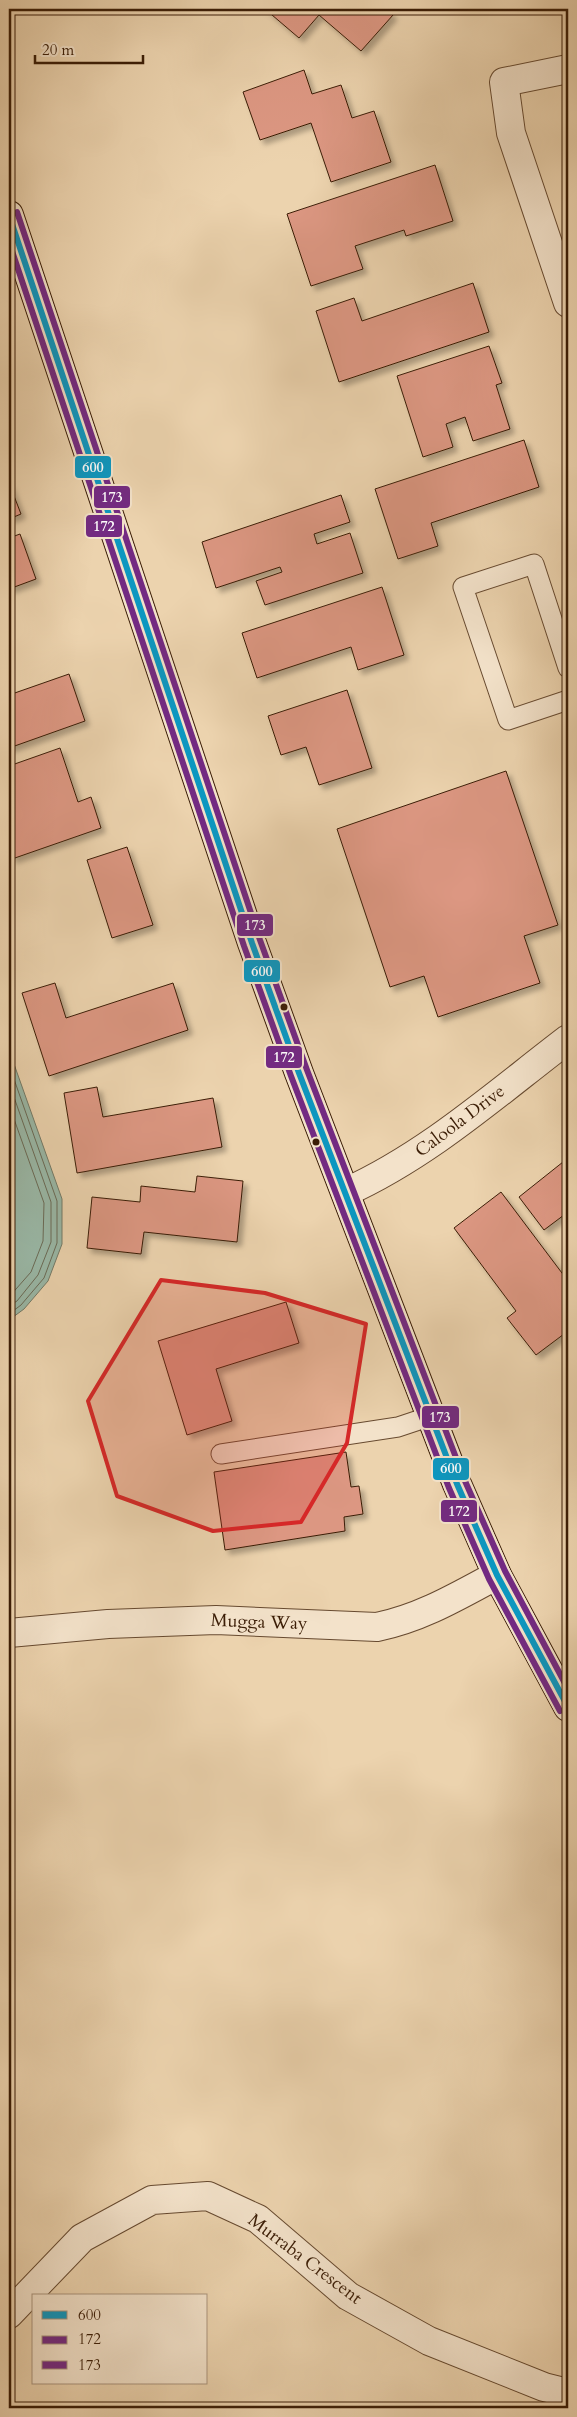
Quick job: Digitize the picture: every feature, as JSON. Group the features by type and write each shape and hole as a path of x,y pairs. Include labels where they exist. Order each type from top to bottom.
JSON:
{"street":[{"path":"568,69 504,82 511,133 568,303"},
{"path":"9,215 252,943 457,1484 497,1575 568,1707"},
{"name":"Caloola Drive","path":"346,1192 377,1178 413,1156 568,1038"},
{"name":"Mugga Way","path":"9,1633 108,1624 216,1620 378,1628 403,1622 425,1613 497,1575"},
{"name":"Murraba Crescent","path":"9,2314 82,2238 152,2200 208,2196 258,2219 348,2296 429,2341 544,2387 568,2393"}],"lane":[{"path":"568,668 534,564 463,588 508,720 568,700"},
{"path":"221,1454 398,1427 431,1416"}],"highlighted area":[{"path":"161,1280 265,1293 366,1324 347,1443 301,1522 213,1531 117,1496 88,1401"}],"water":[{"path":"9,1050 62,1199 62,1244 48,1281 24,1309 9,1320"}],"building":[{"path":"265,9 386,9 393,15 361,51 319,15 299,38"},
{"path":"304,70 312,94 341,85 352,118 374,111 391,162 331,182 311,123 260,140 243,92"},
{"path":"435,165 453,221 406,236 404,230 355,246 363,269 311,286 287,214"},
{"path":"473,283 489,332 339,382 316,311 354,298 362,321"},
{"path":"489,346 502,383 496,385 510,429 473,441 465,417 446,424 453,447 423,457 397,376"},
{"path":"524,440 539,487 431,523 438,546 398,559 375,489"},
{"path":"9,483 21,514 9,519"},
{"path":"341,495 350,522 314,534 317,544 350,533 363,573 265,605 256,581 282,572 280,567 216,588 202,542"},
{"path":"20,534 36,579 9,589 9,538"},
{"path":"382,587 404,655 358,670 351,647 257,678 242,633"},
{"path":"69,674 85,721 9,748 9,695"},
{"path":"347,690 372,768 319,785 306,747 281,755 268,716"},
{"path":"60,748 78,802 91,797 101,828 12,859 9,848 9,766"},
{"path":"506,771 558,925 524,936 540,983 438,1017 424,976 390,987 337,829"},
{"path":"127,847 153,925 112,938 87,860"},
{"path":"55,983 66,1018 173,983 188,1030 49,1076 22,993"},
{"path":"97,1087 103,1117 213,1098 222,1147 77,1173 64,1093"},
{"path":"568,1158 568,1212 544,1230 519,1197"},
{"path":"197,1176 243,1181 237,1242 144,1232 141,1254 87,1248 92,1197 140,1202 141,1186 195,1192"},
{"path":"501,1192 568,1281 568,1331 536,1355 507,1318 516,1311 454,1228"},
{"path":"286,1302 299,1343 216,1369 232,1421 187,1435 158,1341"},
{"path":"346,1452 351,1487 359,1486 363,1514 344,1517 345,1531 225,1550 214,1472"}],"transit line":[{"name":"173","path":"17,212 260,940 307,1070 465,1481 505,1571 568,1689"},
{"name":"600","path":"9,215 252,943 299,1073 457,1484 497,1575 568,1707"},
{"name":"172","path":"9,242 244,946 291,1076 449,1488 489,1579 560,1711"}]}
